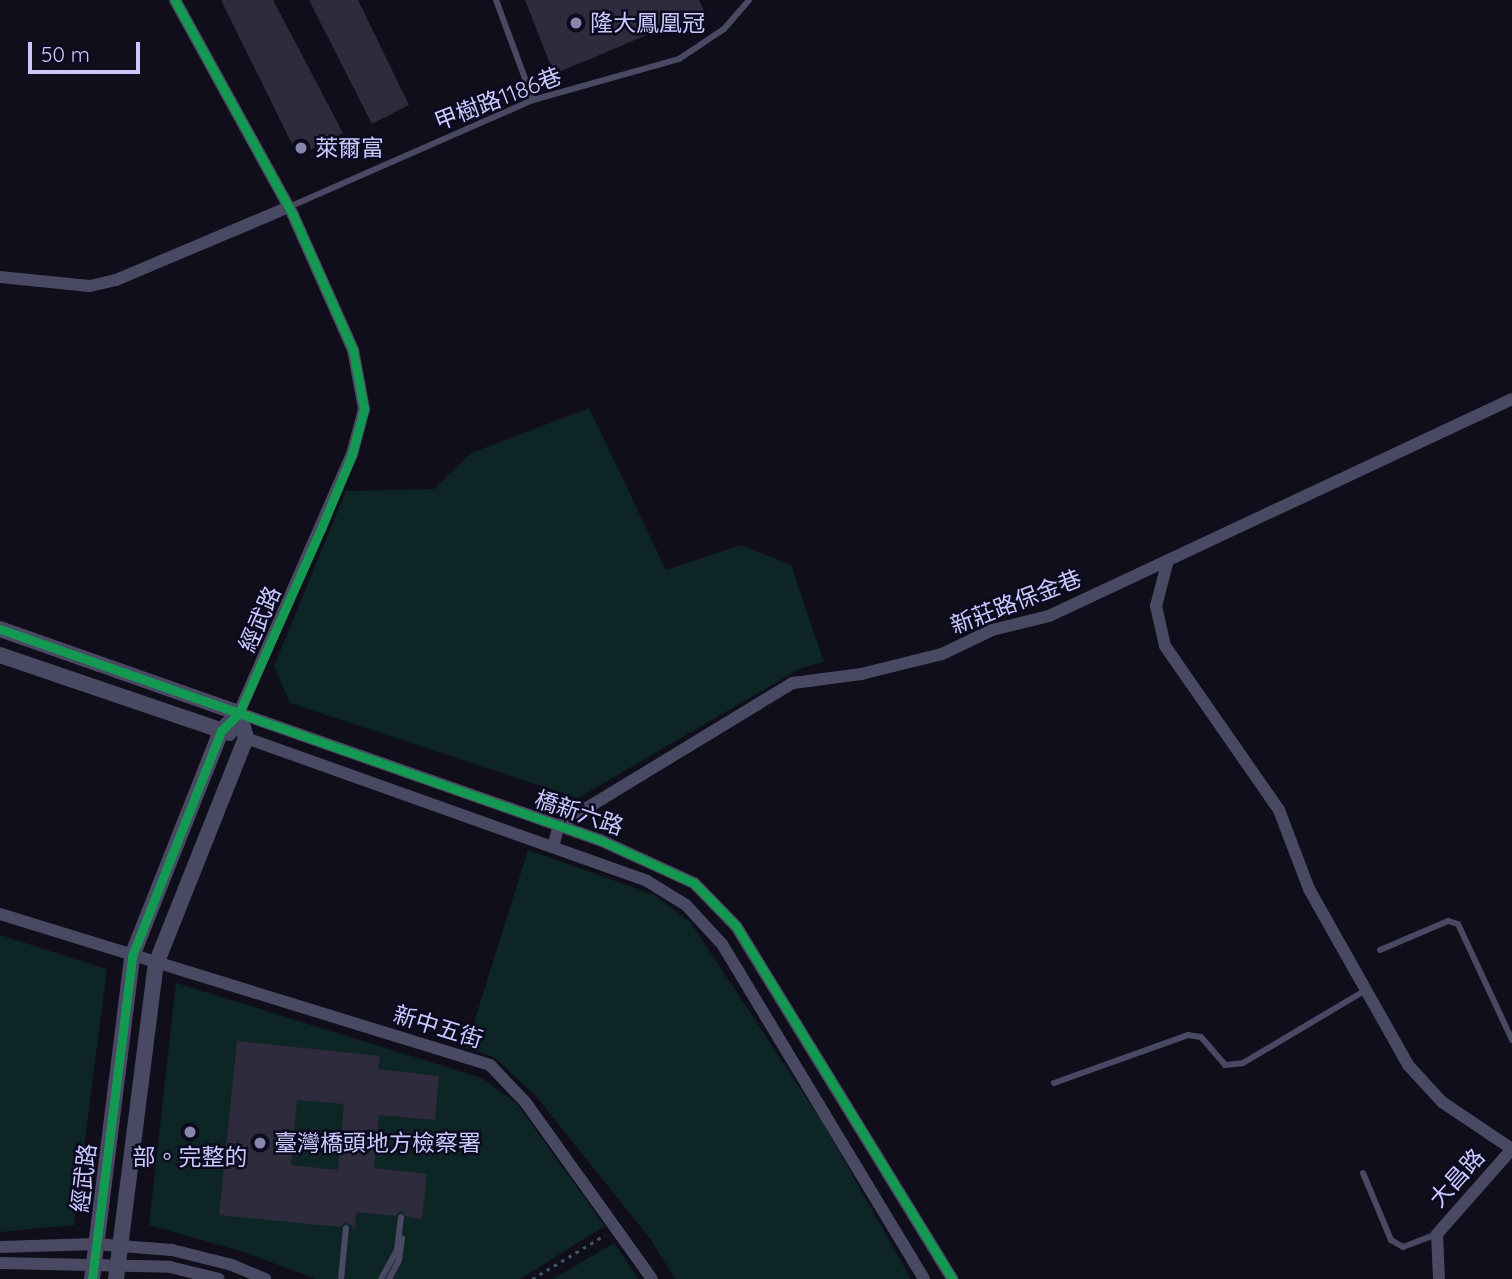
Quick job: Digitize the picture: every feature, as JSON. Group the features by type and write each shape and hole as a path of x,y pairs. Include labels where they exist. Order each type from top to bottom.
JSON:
{"street":[{"name":"經武路","path":"92,1279 132,956 222,731 239,713 352,454 364,409 353,350 289,207 175,0"},
{"path":"0,277 90,286 116,280 289,207"},
{"name":"新莊路保金巷","path":"559,825 793,683 861,674 942,654 992,630 1049,616 1512,399"},
{"path":"1168,560 1156,606 1165,646 1279,810 1309,889 1366,990 1426,1087 1483,1133 1512,1149"},
{"name":"橋新六路","path":"0,629 559,825 674,870 694,883 730,919 952,1279"},
{"name":"橋新六路","path":"0,654 246,738 647,881 704,921 924,1279"},
{"path":"239,713 246,738"},
{"name":"經武路","path":"117,1272 156,964 246,738"},
{"path":"553,848 559,825"},
{"path":"0,914 132,956"},
{"name":"新中五街","path":"132,956 490,1065 526,1103 652,1279"},
{"name":"大昌路","path":"1439,1279 1437,1234 1512,1149"},
{"path":"0,1247 95,1244 172,1250 232,1265 264,1279"},
{"path":"0,1263 94,1262 117,1272 170,1267 219,1279"}],"lane":[{"path":"496,0 533,100"},
{"name":"甲樹路1186巷","path":"289,207 533,100 680,58 724,29 749,0"},
{"path":"1380,950 1448,921 1458,923 1512,1040"},
{"path":"1054,1083 1188,1035 1201,1037 1225,1065 1243,1062 1366,990"},
{"path":"1363,1173 1391,1240 1403,1247 1437,1234"},
{"path":"381,1279 397,1250 402,1217 399,1260 389,1279"},
{"path":"341,1279 346,1228"}],"path":[{"path":"532,1279 617,1227"}],"green space":[{"path":"589,408 666,570 741,545 791,565 824,662 801,668 578,798 290,703 274,666 346,491 434,489 471,453"},
{"path":"528,850 655,895 691,923 823,1123 911,1279 675,1279 651,1240 535,1095 494,1057 466,1048"},
{"path":"0,935 107,969 74,1225 0,1232"},
{"path":"176,983 482,1078 517,1104 605,1226 520,1279 316,1279 247,1253 149,1225"},
{"path":"614,1243 639,1279 553,1279"}],"building":[{"path":"221,0 273,0 343,133 298,156"},
{"path":"309,0 358,0 409,105 372,124"},
{"name":"隆大鳳凰冠","path":"525,0 699,0 704,11 554,74"},
{"name":"臺灣橋頭地方檢察署","path":"237,1041 380,1056 378,1069 439,1076 435,1120 379,1115 374,1168 427,1174 422,1219 407,1217 401,1211 395,1216 356,1212 355,1228 346,1222 340,1227 219,1215","holes":["297,1100 344,1104 338,1170 291,1165"]}],"cycle path":[{"path":"92,1279 132,956 221,731 239,713 321,529 352,454 364,409 353,350 293,215 175,0"},
{"path":"0,629 600,840 694,883 736,926 952,1279"}],"place":[{"name":"隆大鳳凰冠","path":"576,23"},
{"name":"萊爾富","path":"301,148"},
{"name":"部。完整的","path":"190,1132"},
{"name":"臺灣橋頭地方檢察署","path":"260,1143"}]}
